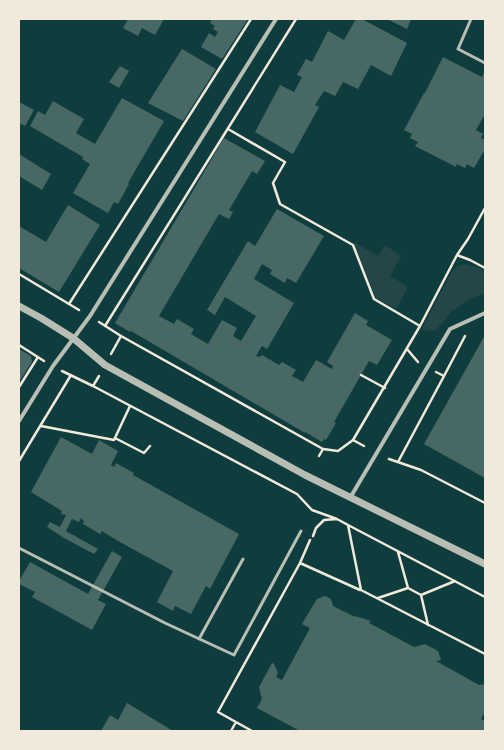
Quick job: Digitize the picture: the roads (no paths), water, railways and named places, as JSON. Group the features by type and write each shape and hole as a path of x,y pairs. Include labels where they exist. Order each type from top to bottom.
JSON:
{"street":[{"path":"19,421 53,366 90,316 276,19"},
{"path":"19,306 73,338 105,365 305,475 485,564"},
{"path":"350,498 450,328 485,313"}],"lane":[{"path":"471,19 458,50 485,63"},
{"path":"19,548 165,623 234,655 301,530"},
{"path":"199,639 243,559"}]}
